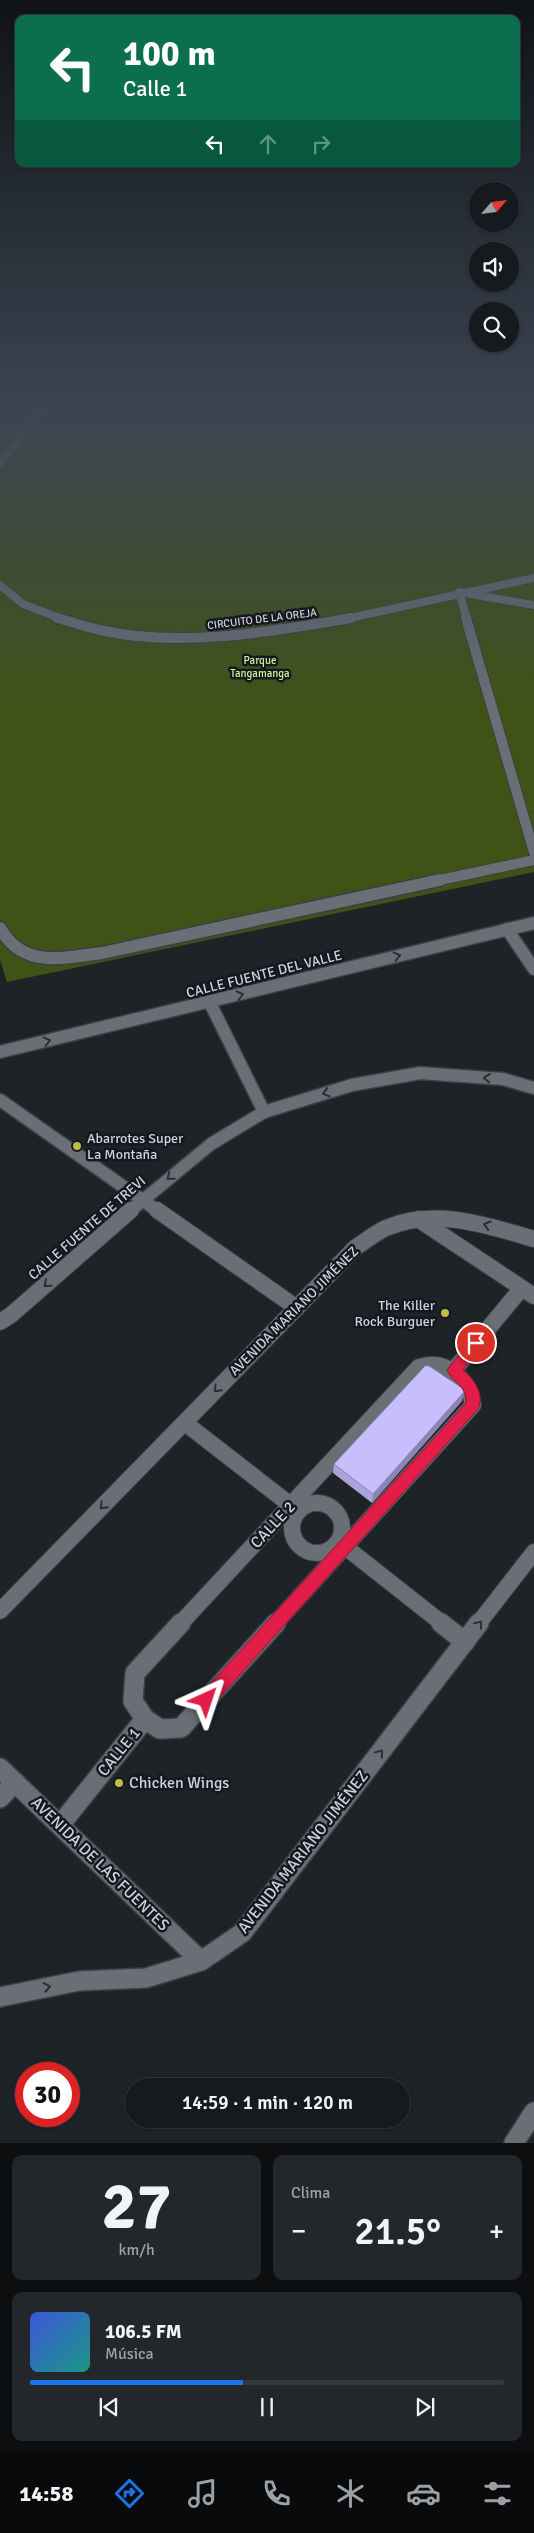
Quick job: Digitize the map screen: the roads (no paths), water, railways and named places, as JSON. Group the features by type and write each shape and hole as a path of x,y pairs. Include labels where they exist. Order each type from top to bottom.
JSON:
{"street":[{"name":"CIRCUITO DE LA OREJA","path":"0,585 6,593 35,610 73,625 113,634 158,638 214,637 314,626 458,592 534,578"},
{"path":"534,605 458,592 534,852"},
{"path":"0,928 4,938 22,954 47,959 102,953 534,860"},
{"name":"CALLE FUENTE DEL VALLE","path":"0,1052 210,1003 534,923"},
{"path":"507,929 534,969"},
{"path":"210,1003 264,1112"},
{"name":"CALLE FUENTE DE TREVI","path":"0,1322 11,1315 142,1200 211,1144 264,1112 352,1086 420,1073 503,1079 534,1088"},
{"path":"0,1100 297,1308"},
{"path":"418,1219 527,1292 454,1370"},
{"name":"AVENIDA MARIANO JIMÉNEZ","path":"0,1611 356,1247 386,1228 418,1219 472,1220 534,1239"},
{"name":"CALLE 2","path":"145,1719 133,1701 135,1673 295,1508 419,1368 428,1364 440,1365 454,1370"},
{"name":"CALLE 1","path":"60,1825 145,1719 160,1729 181,1728 342,1544 473,1405 473,1394 467,1382 454,1370"},
{"path":"185,1423 295,1508"},
{"path":"295,1508 322,1504 336,1512 343,1527 342,1544"},
{"path":"295,1508 292,1532 301,1546 317,1552 342,1544"},
{"path":"342,1544 466,1642"},
{"name":"AVENIDA MARIANO JIMÉNEZ","path":"0,1997 6,1994 79,1981 146,1978 201,1961 242,1933 534,1552"},
{"name":"AVENIDA DE LAS FUENTES","path":"0,1768 201,1961"},
{"path":"0,1798 15,1782"},
{"path":"514,2143 534,2112"}],"place":[{"name":"Abarrotes Super La Montaña","path":"77,1146"},
{"name":"The Killer Rock Burguer","path":"445,1313"},
{"name":"Chicken Wings","path":"119,1783"}],"park label":[{"name":"Parque Tangamanga","path":"260,666"}]}
